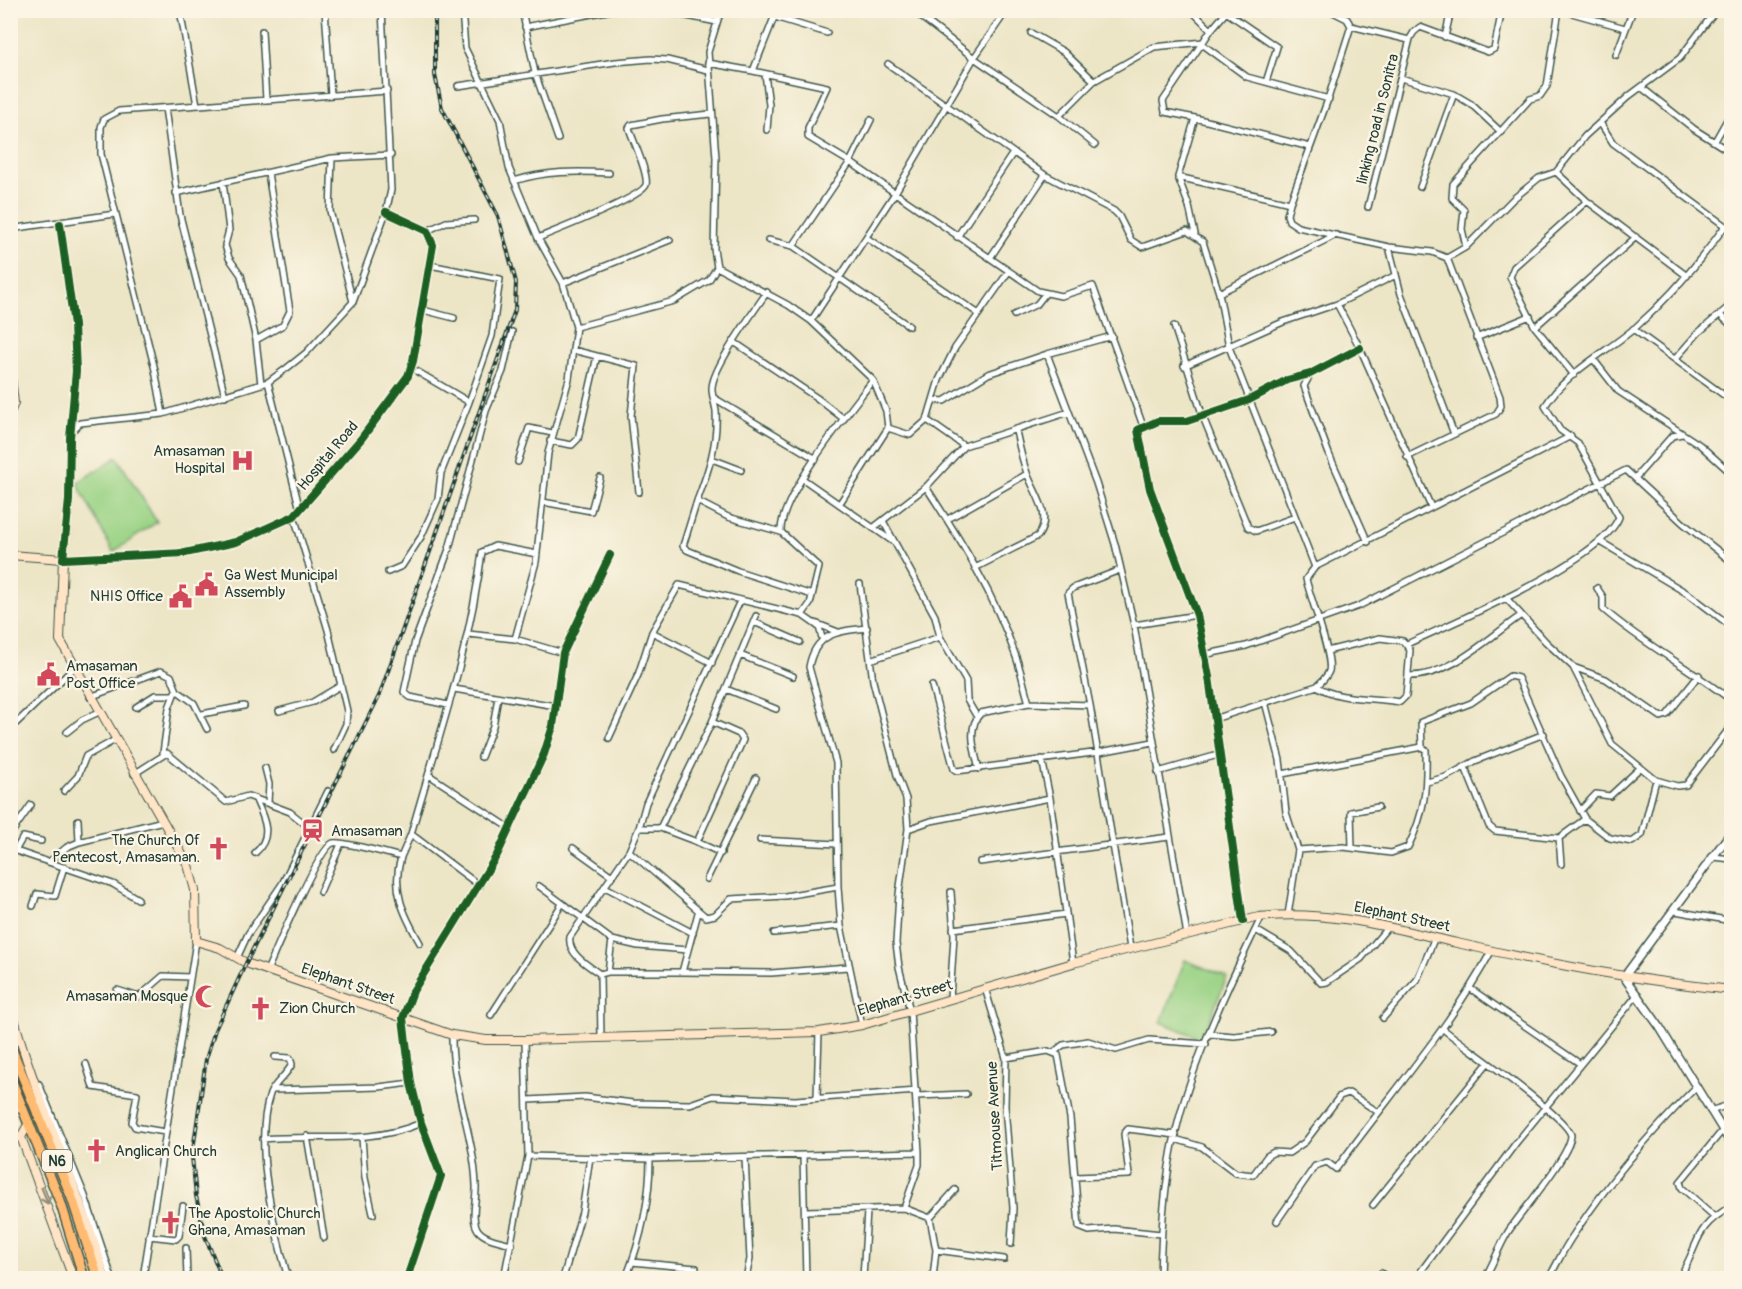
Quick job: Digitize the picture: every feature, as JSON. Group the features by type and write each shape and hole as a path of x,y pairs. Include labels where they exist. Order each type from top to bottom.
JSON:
{"highway":[{"name":"N6","path":"10,1045 72,1198 98,1278"},
{"name":"N6","path":"10,1077 61,1204 84,1278"}],"main road":[{"path":"10,369 14,403 10,413"},
{"name":"Hospital Road","path":"10,555 63,559"},
{"path":"63,559 60,640 90,697 163,821 193,879 196,942"},
{"name":"Elephant Street","path":"196,942 209,944 267,971 452,1035 486,1040 819,1032 862,1025 1072,963 1262,916 1340,918 1624,977 1731,990"},
{"path":"10,1004 28,1068 91,1227 105,1278"},
{"path":"10,1099 24,1112"},
{"path":"29,1123 21,1137 73,1278"}],"street":[{"path":"180,10 197,105"},
{"path":"325,10 331,95"},
{"path":"73,430 80,423 163,414 265,383 306,353 353,302 386,212 391,190 382,10"},
{"path":"462,10 463,43 504,131 507,157 514,181 538,238 563,283 576,327 569,379 550,441 537,554 527,603 515,639"},
{"path":"522,10 535,73 558,140"},
{"path":"525,27 612,10"},
{"path":"657,10 717,22"},
{"path":"576,327 674,301 709,280 717,267 714,249 716,158 708,52 721,10"},
{"path":"912,10 974,58 1059,116 1095,145"},
{"path":"811,321 895,194 974,58 1007,10"},
{"path":"1191,10 1211,30"},
{"path":"1329,10 1347,19 1351,26 1329,99 1290,203 1287,215 1289,221 1298,227 1389,247 1432,252 1446,258 1462,252 1539,178 1556,172 1585,136 1641,87 1680,58 1716,10"},
{"path":"1445,37 1451,10"},
{"path":"1351,26 1409,40 1420,27 1491,52 1502,10"},
{"path":"1466,247 1462,229 1464,210 1452,198 1453,184 1530,99 1540,96 1547,86 1560,10 1625,28"},
{"path":"1616,55 1634,10"},
{"path":"1727,10 1731,14"},
{"path":"1266,82 1277,46 1227,11 1211,30 1163,101 1165,112 1310,147"},
{"path":"753,71 776,14 827,33"},
{"path":"262,31 267,99"},
{"path":"1031,33 1075,60 1094,81"},
{"name":"linking road in Sonitra","path":"1368,207 1411,37"},
{"path":"1059,116 1094,81 1154,47 1202,43 1237,71 1266,82 1329,99"},
{"path":"458,86 482,84 535,73 651,59 753,71 824,84 827,87 806,133 808,137 850,162 957,237 1045,294 1061,296 1093,286 1143,426"},
{"path":"888,64 1045,175 1113,211 1119,216 1131,240 1142,247 1187,231 1195,234 1203,242 1219,293 1229,347 1315,567"},
{"path":"765,74 769,105 767,130"},
{"path":"1401,78 1454,94 1471,104 1501,132"},
{"path":"1641,87 1694,129 1731,153"},
{"path":"163,414 155,370 101,154 101,127 104,119 119,111 387,91"},
{"path":"1420,187 1454,94"},
{"path":"165,108 176,193 225,396"},
{"path":"1715,141 1731,111"},
{"path":"538,238 643,191 646,184 645,172 632,138 631,125 711,114"},
{"path":"1195,118 1178,177 1189,206 1195,234"},
{"path":"793,246 850,162 871,120"},
{"path":"1601,124 1613,143 1731,231"},
{"path":"957,237 1013,153"},
{"path":"176,193 332,158 391,155"},
{"path":"332,158 330,211 353,302"},
{"path":"514,181 543,173 574,171 609,173"},
{"path":"256,340 283,325 290,311 268,172"},
{"path":"1556,172 1587,201 1687,276"},
{"path":"990,258 1045,175"},
{"path":"1178,177 1290,203"},
{"path":"223,182 229,230 225,245 233,267 241,274 265,383 300,510"},
{"path":"1574,375 1535,327 1512,282 1511,271 1587,201"},
{"path":"386,212 428,231 446,222 474,220"},
{"path":"10,229 60,224 115,214"},
{"path":"60,224 74,326 76,371 63,559"},
{"path":"1407,644 1506,598 1585,554 1601,542 1619,516 1578,443 1560,430 1545,406 1574,375 1634,329 1687,276 1725,226"},
{"name":"Hospital Road","path":"63,559 185,553 236,542 294,516 361,439 400,388 411,368 433,245 428,231"},
{"path":"1219,293 1337,235"},
{"path":"1535,327 1636,237"},
{"path":"867,238 979,314"},
{"path":"563,283 670,240"},
{"path":"768,240 793,246 909,326"},
{"path":"1389,247 1396,274 1454,434"},
{"path":"1407,457 1496,414 1501,406 1446,258"},
{"path":"388,572 402,566 421,537 438,499 441,473 492,336 500,279 430,265"},
{"path":"717,267 766,292 811,321 873,380 886,411 888,428 840,503"},
{"path":"888,428 910,435 927,420 939,380 955,348 1009,271"},
{"path":"1184,366 1283,322 1337,304 1396,274"},
{"path":"766,292 715,377 712,388 716,426 712,459 683,539 683,546 687,550 738,571 812,595"},
{"path":"1014,315 1037,304 1045,294"},
{"path":"1337,304 1360,348 1431,507"},
{"path":"1676,358 1698,333 1731,304"},
{"path":"423,310 454,318"},
{"path":"1720,315 1731,326"},
{"path":"1476,338 1530,316"},
{"path":"1174,326 1184,366 1248,527 1256,531 1295,517"},
{"path":"1634,329 1676,358 1731,402"},
{"path":"448,705 410,697 404,692 416,641 449,549 486,411 503,371 512,332"},
{"path":"933,399 944,401 988,374 1047,354 1112,336"},
{"path":"734,342 844,419"},
{"path":"1243,921 1197,615 1150,489 1138,430 1158,421 1187,421 1203,417 1249,400 1287,380 1310,374 1360,348"},
{"path":"573,350 636,366 631,416 639,492"},
{"path":"1047,354 1096,483 1115,544 1134,625 1187,934"},
{"path":"550,441 572,445 578,439 597,356"},
{"path":"1594,360 1618,391 1700,445 1731,474"},
{"path":"411,368 469,402"},
{"path":"1310,374 1304,386 1312,412 1368,542"},
{"path":"781,532 780,519 803,479 873,380"},
{"path":"714,398 816,459"},
{"path":"873,528 926,487 964,446 1069,412"},
{"path":"927,420 964,446"},
{"path":"1670,425 1672,436"},
{"path":"518,462 529,428 552,434"},
{"path":"975,568 1038,536 1044,528 1044,515 1027,474 1016,431"},
{"path":"1636,477 1672,436 1684,434"},
{"path":"1214,719 1317,686 1330,669 1306,579 1315,567 1368,542 1431,507 1571,436"},
{"path":"712,459 741,470"},
{"path":"1203,655 1246,646 1359,606 1626,470 1683,523 1731,562"},
{"path":"948,519 1027,474"},
{"path":"543,502 591,511 600,478"},
{"path":"803,479 894,542"},
{"path":"926,487 948,519 997,610 1016,655 1029,703"},
{"path":"697,501 728,517 781,532 819,567 810,604 802,615"},
{"path":"294,516 324,614 348,717 334,750"},
{"path":"884,521 935,616 940,637 966,681 967,700 977,717"},
{"path":"1601,542 1690,595 1731,627"},
{"path":"420,943 405,915 397,892 396,874 411,834 454,689 468,634 482,552 495,546 537,554"},
{"path":"407,1278 430,1206 441,1182 441,1176 421,1123 411,1083 403,1018 413,991 480,886 544,754 556,706 563,653 610,555"},
{"path":"1120,570 1073,588 1068,593 1100,752 1130,948"},
{"path":"860,584 870,660 891,752 906,799 908,829 899,894 896,943 899,967 910,1011 919,1166 904,1208"},
{"path":"609,738 638,675 652,632 679,585 740,601 759,602 802,615 838,632"},
{"path":"1597,588 1603,597 1602,607 1617,621 1639,639 1699,675 1731,701"},
{"path":"1506,598 1520,616 1573,667 1612,744 1656,780 1677,786 1686,785 1731,725"},
{"path":"600,974 577,956 569,943 582,919 629,851 646,803 740,601"},
{"path":"1134,625 1197,615"},
{"path":"1408,676 1425,675 1449,665 1520,616"},
{"path":"660,828 712,722 755,619 800,642"},
{"path":"815,623 820,629 822,638"},
{"path":"862,1025 841,926 838,887 836,763 809,667 811,656 822,638 838,632 867,628"},
{"path":"652,632 712,663"},
{"path":"468,634 515,639 563,653"},
{"path":"870,660 940,637"},
{"path":"1317,686 1334,696 1369,696 1400,702 1406,696 1410,651 1407,644 1395,638 1380,638 1327,651"},
{"path":"740,655 793,676"},
{"path":"1573,667 1606,679 1661,717 1667,715 1699,675"},
{"path":"10,729 74,668"},
{"path":"90,697 161,671 171,676 175,693 162,753 134,774"},
{"path":"1298,849 1352,848 1391,853 1408,847 1421,821 1427,782 1426,750 1422,747 1421,722 1471,703 1510,676 1518,678 1561,776 1580,811 1585,819 1610,838 1632,842 1642,835 1656,780"},
{"path":"279,711 313,702 340,686"},
{"path":"932,686 954,769 962,772 1153,742"},
{"path":"454,689 556,706"},
{"path":"726,689 776,709"},
{"path":"136,707 155,695 175,693 194,703 202,714 207,729"},
{"path":"481,757 493,726 498,697"},
{"path":"1265,702 1282,774 1286,812 1298,849 1288,915"},
{"path":"979,770 973,742 974,723 977,717 989,711 1029,703 1090,705"},
{"path":"202,714 244,706"},
{"path":"67,732 82,720 99,712"},
{"path":"698,842 743,740 739,734 712,722"},
{"path":"1427,782 1437,781 1544,734"},
{"path":"64,790 78,776 87,756 115,740"},
{"path":"1282,774 1422,747"},
{"path":"162,753 171,754 226,802 248,796 255,798 290,812 310,828"},
{"path":"1158,772 1218,755"},
{"path":"1042,759 1050,798 1055,851 1072,963"},
{"path":"1465,767 1489,826 1501,832 1559,838 1585,819"},
{"path":"265,768 269,784 268,803"},
{"path":"1580,811 1596,794 1610,796 1640,768"},
{"path":"429,775 510,828"},
{"path":"707,879 756,778"},
{"path":"237,958 248,934 282,884 328,791"},
{"path":"255,798 267,831 265,841 255,853"},
{"path":"908,829 931,821 1050,798"},
{"path":"10,835 30,805"},
{"path":"1352,848 1351,812 1378,807"},
{"path":"78,820 79,842"},
{"path":"50,861 67,847 79,842 145,828 163,821"},
{"path":"639,828 660,828 721,853"},
{"path":"1731,831 1675,911 1624,977 1638,994 1731,1145"},
{"path":"411,834 480,886"},
{"path":"40,841 23,837 13,850 113,884 138,899"},
{"path":"980,862 1169,837"},
{"path":"1559,838 1561,864"},
{"path":"760,840 837,844"},
{"path":"267,971 314,865 326,847 331,843 341,844 374,849 401,857"},
{"path":"320,892 341,844"},
{"path":"573,848 612,876"},
{"path":"629,851 698,913 711,917 731,899 785,896 838,887"},
{"path":"1713,857 1731,859"},
{"path":"33,906 37,894 55,896 64,867"},
{"path":"539,886 612,940 638,946 688,950"},
{"path":"605,887 693,933"},
{"path":"950,998 953,929 951,892"},
{"path":"491,1015 562,904"},
{"path":"1675,911 1731,921"},
{"path":"682,972 698,913"},
{"path":"953,929 1066,914"},
{"path":"1160,1278 1161,1234 1167,1178 1187,1094 1210,1034 1262,916"},
{"path":"774,933 841,926"},
{"path":"1256,930 1291,951 1322,982 1327,982 1361,959 1387,928"},
{"path":"1383,1018 1417,980 1435,937"},
{"path":"608,972 612,940"},
{"path":"143,1278 196,942"},
{"path":"1277,1221 1315,1166 1327,1162 1336,1169 1443,1029 1471,988 1492,950"},
{"path":"600,974 608,972 771,973 848,967"},
{"path":"600,974 601,1038"},
{"path":"117,990 139,997 163,976 190,977"},
{"name":"Titmouse Avenue","path":"985,988 1006,1058 1005,1106 1013,1209 1011,1244"},
{"path":"1471,988 1579,1063"},
{"path":"1416,1278 1544,1107 1638,994"},
{"path":"1443,1029 1544,1107 1568,1127 1571,1134 1569,1146 1532,1197 1522,1217 1509,1232 1486,1278"},
{"path":"817,1097 819,1032"},
{"path":"1210,1034 1234,1036 1271,1032"},
{"path":"452,1035 452,1054 457,1087 472,1152 476,1185 475,1224 487,1237 512,1244"},
{"path":"504,1278 528,1156 525,1040"},
{"path":"1006,1058 1054,1053 1063,1045 1088,1041 1116,1050 1149,1040 1206,1044"},
{"path":"1054,1053 1058,1055 1070,1118 1079,1227 1089,1231 1114,1229 1161,1234"},
{"path":"275,1057 290,1058 292,1064 273,1090 263,1139 274,1226 288,1278"},
{"path":"86,1064 93,1087 133,1091 137,1094 132,1122 135,1127 165,1131"},
{"path":"1373,1204 1487,1064"},
{"path":"28,1068 36,1076 85,1196 112,1278"},
{"path":"273,1090 379,1088 411,1083"},
{"path":"1549,1278 1572,1236 1601,1196 1648,1137 1696,1087"},
{"path":"528,1100 585,1097 681,1104 698,1102 713,1096 795,1100 916,1093 966,1094"},
{"path":"1075,1177 1129,1175 1124,1134 1128,1130 1176,1137 1202,1147 1236,1173 1253,1175 1267,1155 1274,1152 1289,1153 1305,1142 1340,1096 1349,1094 1378,1112"},
{"path":"1710,1111 1731,1104"},
{"path":"263,1139 307,1136 362,1138 401,1132 421,1123"},
{"path":"1714,1216 1682,1188 1680,1182 1722,1131"},
{"path":"307,1136 324,1238"},
{"path":"362,1138 365,1179 373,1214"},
{"path":"528,1156 650,1159 803,1157 919,1152"},
{"path":"563,1278 582,1212 590,1157"},
{"path":"745,1157 750,1259 746,1278"},
{"path":"803,1157 806,1278"},
{"path":"626,1278 650,1189 650,1159"},
{"path":"930,1218 955,1190"},
{"path":"149,1236 177,1239 183,1206"},
{"path":"1679,1278 1701,1230 1714,1216 1731,1206"},
{"path":"806,1211 867,1211 904,1208 930,1218"},
{"path":"863,1278 867,1211"},
{"path":"930,1218 936,1250 933,1278"},
{"path":"186,1248 187,1278"},
{"path":"936,1250 1004,1259"},
{"path":"632,1262 696,1268"},
{"path":"1382,1274 1388,1278"}],"green space":[{"path":"117,457 157,522 113,552 77,483"},
{"path":"1185,960 1227,977 1202,1039 1161,1022"}],"railway":[{"path":"222,1278 205,1236 196,1196 192,1157 206,1059 215,1030 246,963 380,694 515,310 516,282 498,216 442,108 435,75 435,10"}],"cycle path":[{"path":"60,224 74,325 76,371 70,438 69,500 63,559 185,553 236,542 294,516 361,439 408,376 413,361 433,245 427,231 386,212"},
{"path":"1243,921 1209,677 1197,615 1150,489 1138,430 1158,421 1187,421 1249,400 1287,380 1310,374 1360,348"},
{"path":"407,1278 441,1176 421,1123 411,1083 403,1018 413,991 497,855 544,754 553,726 563,653 610,555"}],"place":[{"name":"Amasaman Hospital","path":"243,460"},
{"name":"Ga West Municipal Assembly","path":"206,584"},
{"name":"NHIS Office","path":"181,596"},
{"name":"Amasaman Post Office","path":"48,675"},
{"name":"Amasaman","path":"313,831"},
{"name":"The Church Of Pentecost, Amasaman.","path":"218,849"},
{"name":"Amasaman Mosque","path":"206,996"},
{"name":"Zion Church","path":"261,1008"},
{"name":"Anglican Church","path":"97,1151"},
{"name":"The Apostolic Church Ghana, Amasaman","path":"170,1222"}]}
